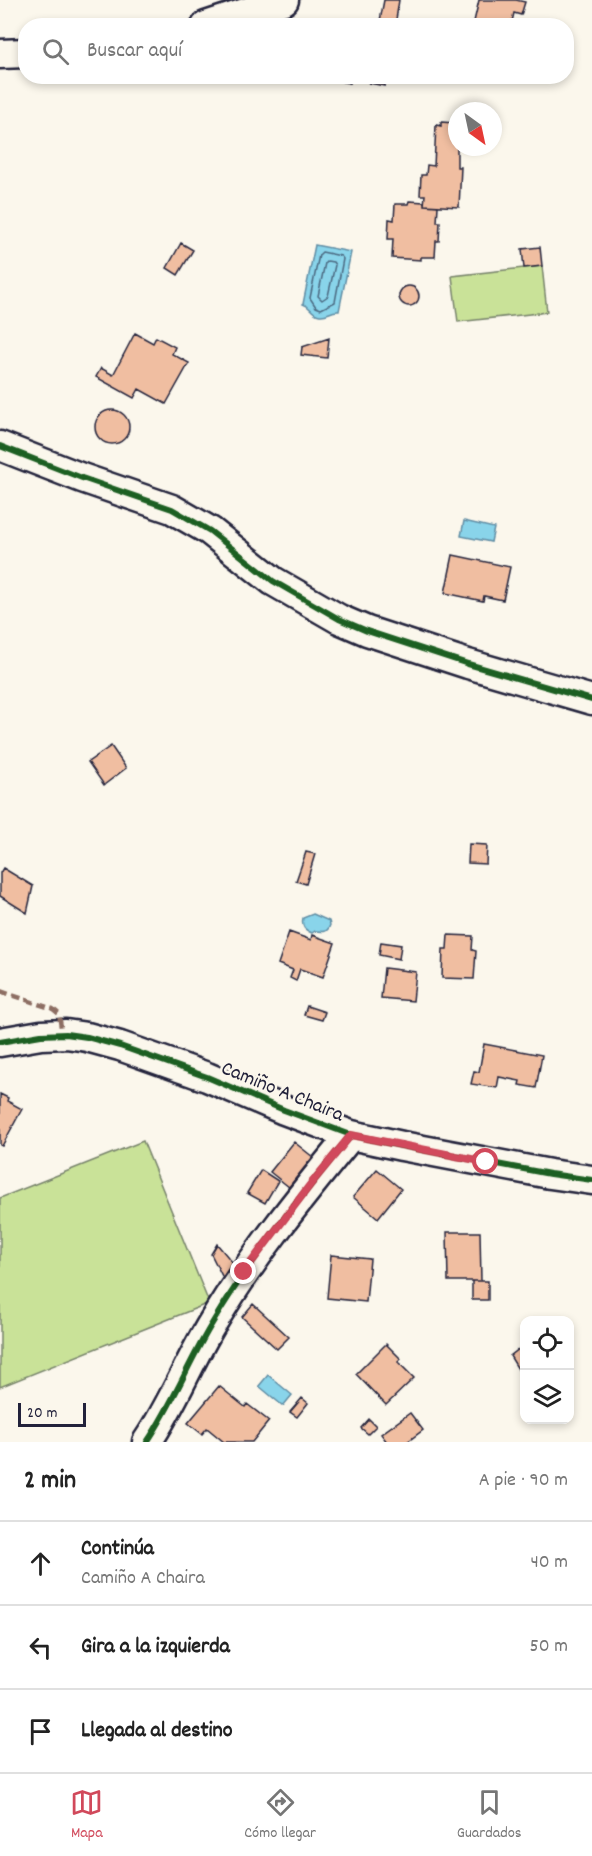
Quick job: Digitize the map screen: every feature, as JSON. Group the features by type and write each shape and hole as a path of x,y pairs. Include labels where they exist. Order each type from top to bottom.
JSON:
{"street":[{"path":"230,18 284,0"},
{"path":"0,54 18,53"},
{"path":"0,446 82,478 172,509 210,531 273,581 339,619 367,631 468,664 592,700"},
{"name":"Camiño A Chaira","path":"0,1042 41,1035 66,1034 87,1037 120,1046 207,1077 284,1110 351,1135 528,1170 592,1180"},
{"path":"147,1442 212,1323 244,1272 351,1135"}],"green space":[{"path":"542,266 547,312 458,322 452,276"},
{"path":"143,1141 209,1303 0,1387 0,1198"}],"water":[{"path":"315,245 351,252 339,311 323,315 315,313 303,304"},
{"path":"464,521 494,528 491,542 461,536"},
{"path":"313,914 329,921 330,925 327,930 312,933 303,926 303,918"},
{"path":"268,1375 292,1395 283,1406 259,1386"}],"building":[{"path":"384,0 399,0 396,18 381,18"},
{"path":"479,0 525,2 521,15 514,13 513,18 475,18"},
{"path":"441,122 448,122 448,156 457,156 457,167 461,167 459,207 424,205 425,195 420,195 421,175 426,175 427,165 434,166 436,125 441,126"},
{"path":"409,201 438,206 439,241 436,241 435,257 421,257 421,260 392,258 393,239 388,239 389,219 394,220 395,204 408,204"},
{"path":"181,243 193,250 178,275 167,268"},
{"path":"540,247 542,266 524,268 522,249"},
{"path":"409,286 416,289 419,296 416,303 409,306 402,303 399,296 402,289"},
{"path":"135,333 153,343 156,337 175,347 172,354 189,363 166,404 139,389 134,398 96,377 101,368 113,375"},
{"path":"329,338 327,358 301,355 302,347"},
{"path":"112,410 124,415 129,427 124,439 112,444 100,439 95,427 100,415"},
{"path":"453,555 510,567 503,600 484,596 483,601 445,593"},
{"path":"111,746 126,768 104,785 88,762"},
{"path":"469,844 487,845 486,864 468,863"},
{"path":"306,852 315,854 306,884 296,881"},
{"path":"3,868 33,886 27,913 0,896 0,873"},
{"path":"289,932 311,940 312,935 335,943 323,977 300,969 296,981 290,978 293,970 278,964"},
{"path":"448,935 473,936 472,950 476,951 474,979 442,978 443,949 447,949"},
{"path":"381,942 401,945 399,959 379,955"},
{"path":"384,968 416,972 413,1001 381,998"},
{"path":"307,1006 325,1012 322,1020 304,1015"},
{"path":"484,1044 542,1055 536,1088 519,1085 520,1081 499,1077 497,1088 471,1084 474,1071 479,1072"},
{"path":"0,1094 8,1098 7,1101 22,1109 2,1146 0,1145"},
{"path":"294,1142 318,1161 294,1191 270,1172"},
{"path":"377,1169 401,1189 378,1218 353,1197"},
{"path":"261,1170 278,1181 265,1203 247,1193"},
{"path":"447,1232 480,1232 481,1281 448,1281"},
{"path":"217,1244 238,1269 227,1286 211,1254"},
{"path":"331,1255 370,1259 366,1302 327,1298"},
{"path":"472,1281 488,1281 488,1300 472,1300"},
{"path":"253,1304 289,1337 277,1349 242,1317"},
{"path":"386,1344 401,1359 398,1362 414,1378 386,1405 356,1374"},
{"path":"520,1348 520,1372 510,1356"},
{"path":"219,1386 245,1407 247,1404 269,1421 252,1442 224,1442 207,1428 202,1434 188,1423"},
{"path":"302,1398 308,1403 297,1417 290,1412"},
{"path":"410,1413 423,1430 407,1442 387,1442 381,1434"},
{"path":"369,1419 376,1426 368,1434 361,1428"}],"marked path":[{"path":"0,991 53,1009 59,1014 62,1034"}],"cycle path":[{"path":"0,446 82,478 172,509 210,531 273,581 339,619 367,631 468,664 592,700"},
{"path":"0,1042 41,1035 66,1034 87,1037 120,1046 207,1077 284,1110 351,1135 550,1174 592,1180"},
{"path":"147,1442 228,1297 279,1226 351,1135"}],"route":[{"path":"244,1272 351,1135 486,1162"}]}
